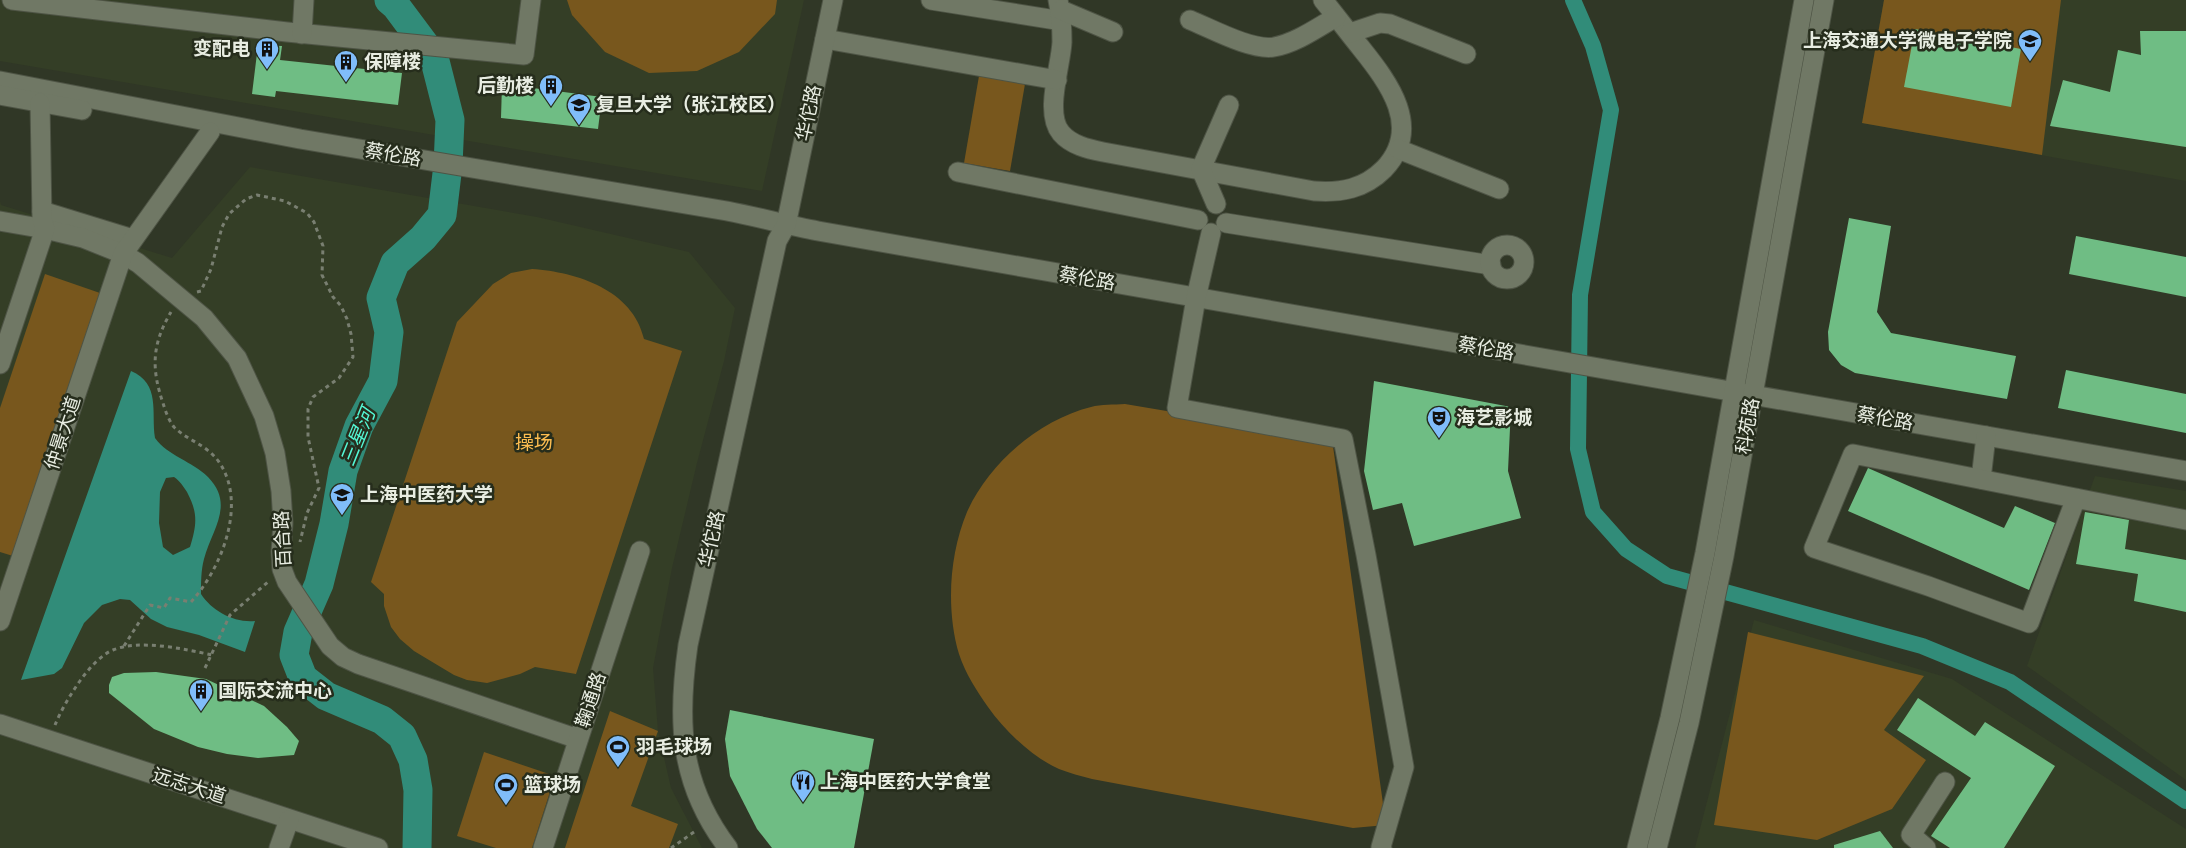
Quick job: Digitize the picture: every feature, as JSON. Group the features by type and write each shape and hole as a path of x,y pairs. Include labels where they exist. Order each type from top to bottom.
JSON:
{"street":[{"path":"12,0 302,34 524,55 531,0"},
{"path":"302,34 304,0"},
{"name":"华佗路","path":"741,848 730,834 711,801 700,771 693,738 692,684 698,646 780,280 787,242 786,225 833,0"},
{"path":"931,0 1060,10 1113,32"},
{"path":"1060,10 1062,44 1054,110 1055,122 1061,133 1071,141 1085,148 1102,152 1314,191 1332,192 1349,190 1364,183 1386,166 1398,149 1402,129 1392,90 1323,0"},
{"name":"科苑路","path":"1637,848 1668,728 1705,553 1804,0"},
{"name":"科苑路","path":"1657,848 1684,742 1724,556 1824,0"},
{"path":"1190,20 1251,45 1272,48 1292,42 1336,17"},
{"path":"1350,33 1380,23 1390,24 1466,54"},
{"path":"825,40 1057,80"},
{"name":"蔡伦路","path":"0,81 418,163"},
{"name":"蔡伦路","path":"0,95 210,132 727,211 770,219 786,225 1602,370 2186,471"},
{"path":"0,364 43,219 40,103"},
{"path":"1212,225 1227,218 1224,209 1216,204 1201,169 1229,105"},
{"name":"仲景大道","path":"0,621 128,246 210,132"},
{"path":"1398,149 1499,189"},
{"path":"958,172 1212,225 1491,265"},
{"path":"0,221 43,219 128,246"},
{"name":"百合路","path":"43,219 83,238 128,246 138,263 204,318 237,358 264,416 275,453 281,490 283,523 282,560 295,594 320,634 330,646 343,657 358,664 578,740"},
{"name":"华佗路","path":"728,848 703,807 691,774 683,739 681,712 682,684 688,644 777,241 786,225"},
{"path":"1212,225 1196,298 1177,408 1343,439 1404,767 1382,848"},
{"path":"1981,479 1986,436"},
{"path":"2076,498 2029,623 1814,548 1853,454 1981,479 2076,498 2186,520"},
{"name":"鞠通路","path":"542,848 640,551"},
{"name":"远志大道","path":"0,724 378,848"},
{"path":"1926,848 1910,835 1945,782"},
{"path":"279,848 289,820"}],"path":[{"path":"124,646 150,605 164,608 170,598 191,602 202,590 213,572 226,542 230,518 230,500 226,473 207,449 174,426 165,409 156,382 154,363 156,344 164,325 182,299 200,291 211,269 222,227 229,214 246,199 257,195 285,201 306,213 314,222 323,246 322,275 333,297 342,306 347,319 351,334 353,357 340,378 313,396 308,409 308,437 319,488 307,513 304,533 298,546 282,560 230,615 206,668"},
{"path":"49,740 61,711 73,690 101,658 111,650 124,646 146,646 187,650 212,655"},
{"path":"671,848 712,823"}],"shaded area":[{"name":"复旦大学（张江校区）","path":"0,0 804,0 762,191 0,61"},
{"name":"上海交通大学微电子学院","path":"1884,0 2186,0 2186,181 1862,123"},
{"name":"上海中医药大学","path":"250,167 537,217 689,252 735,308 724,361 672,568 653,668 658,731 671,788 702,848 0,848 0,201 1,205 172,258"},
{"path":"2095,476 2186,491 2186,780 2027,666"},
{"path":"1754,620 1952,679 2186,829 2186,848 1695,848"}],"green space":[{"path":"567,0 777,0 775,14 739,52 697,71 649,73 605,52 572,15"},
{"path":"1884,0 2061,0 2042,155 1862,123"},
{"path":"979,76 1025,84 1010,171 964,163"},
{"name":"操场","path":"532,269 567,274 601,287 616,296 628,308 638,322 644,339 682,351 576,674 535,667 520,674 487,683 467,680 454,675 414,651 400,639 391,627 384,606 384,594 371,582 457,322 493,284 511,273"},
{"path":"45,274 100,293 13,556 0,552 0,408"},
{"path":"1125,404 1332,439 1386,825 1353,828 1092,779 1067,772 1039,758 1011,734 988,707 976,688 959,654 952,619 951,601 951,583 956,546 967,512 988,477 1018,446 1035,433 1072,413 1091,407"},
{"path":"1748,632 1924,676 1884,730 1926,760 1892,809 1817,840 1714,825"},
{"name":"羽毛球场","path":"610,711 658,731 631,806 678,824 669,848 565,848"},
{"name":"篮球场","path":"484,752 555,776 532,848 496,848 457,836"}],"water":[{"path":"131,371 147,383 151,391 155,438 173,454 202,471 216,487 221,507 203,563 201,594 211,606 224,615 239,620 255,621 245,652 199,635 167,627 151,619 130,600 120,599 102,605 84,623 62,668 54,674 21,680","holes":["174,477 180,482 191,499 195,513 195,525 190,547 173,555 163,547 159,523 160,492 166,478"]}],"building":[{"path":"1915,29 2021,49 2011,107 1904,87"},
{"path":"2140,31 2186,31 2186,147 2050,126 2063,80 2110,92 2118,50 2141,55"},
{"name":"保障楼","path":"258,45 282,46 280,60 402,73 398,105 276,91 275,97 252,94"},
{"name":"后勤楼","path":"502,84 602,97 598,129 501,118"},
{"path":"1849,218 1891,226 1877,312 1891,333 2016,356 2007,399 1855,373 1841,365 1829,350 1828,332"},
{"path":"2076,236 2186,257 2186,297 2069,274"},
{"path":"2066,370 2186,394 2186,433 2058,408"},
{"name":"海艺影城","path":"1374,381 1511,407 1508,471 1521,518 1414,546 1402,503 1373,510 1364,471"},
{"path":"1868,468 2004,528 2015,506 2055,523 2029,590 1848,511"},
{"path":"2085,512 2129,520 2125,549 2186,560 2186,612 2134,601 2138,574 2076,564"},
{"name":"国际交流中心","path":"156,672 206,679 264,706 299,741 294,755 258,758 227,754 198,747 154,729 109,693 112,677 124,673"},
{"path":"1918,698 1975,736 1985,722 2055,766 2004,848 1950,848 1931,836 1971,778 1897,730"},
{"name":"上海中医药大学食堂","path":"730,710 874,739 854,848 772,848 757,829 730,776 725,739"},
{"path":"1880,831 1893,848 1834,848 1834,845"}],"waterway":[{"name":"三星河","path":"389,0 396,6 434,57 450,120 448,165 442,215 423,238 395,263 381,298 389,332 383,381 359,426 343,471 334,524 319,584 298,632 294,655 303,678 326,696 382,720 402,736 413,760 418,790 417,848"},
{"path":"1573,0 1593,46 1611,110 1580,295 1578,449 1593,512 1626,549 1667,576 1922,646 2010,682 2186,801"}],"place":[{"name":"上海交通大学微电子学院","path":"2030,62"},
{"name":"变配电","path":"267,70"},
{"name":"保障楼","path":"346,83"},
{"name":"后勤楼","path":"551,107"},
{"name":"复旦大学（张江校区）","path":"579,126"},
{"name":"海艺影城","path":"1439,439"},
{"name":"上海中医药大学","path":"342,516"},
{"name":"国际交流中心","path":"201,712"},
{"name":"羽毛球场","path":"618,768"},
{"name":"上海中医药大学食堂","path":"803,803"},
{"name":"篮球场","path":"506,806"}]}
